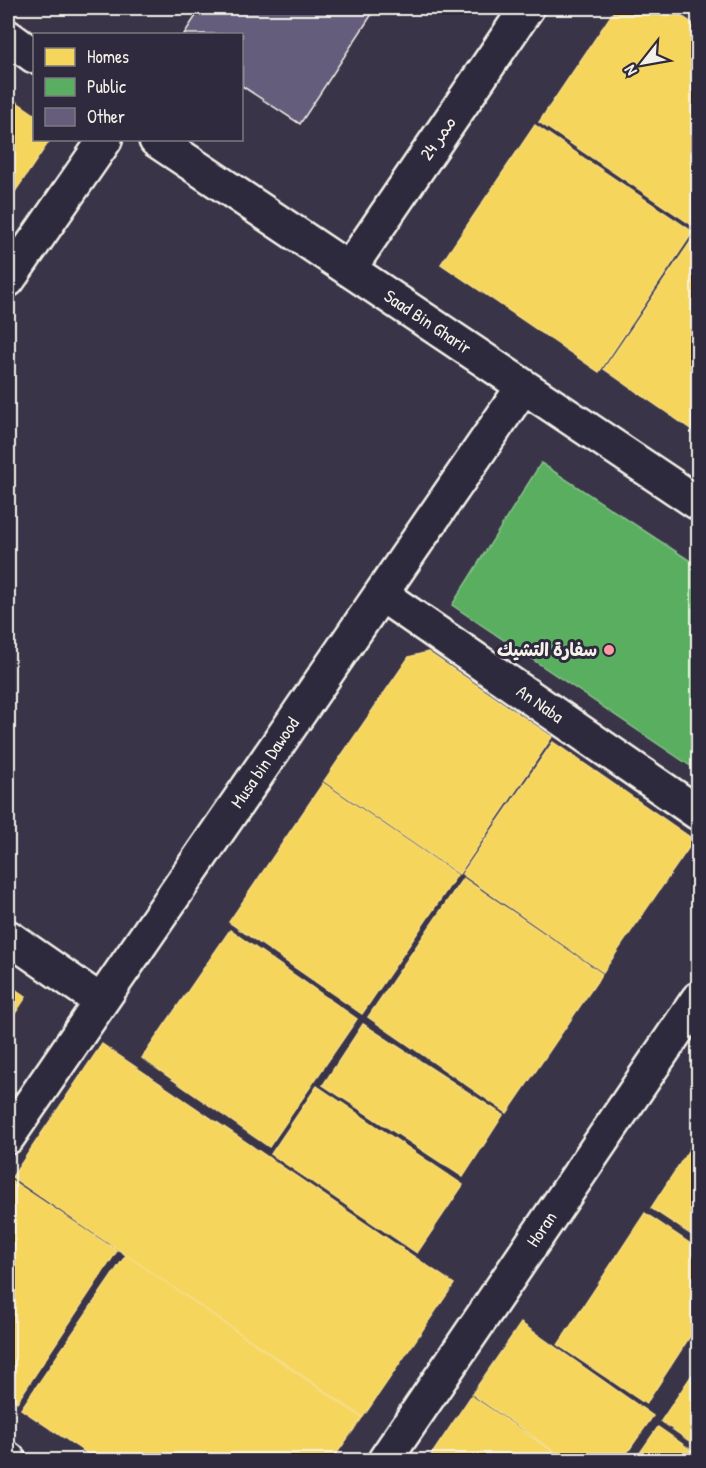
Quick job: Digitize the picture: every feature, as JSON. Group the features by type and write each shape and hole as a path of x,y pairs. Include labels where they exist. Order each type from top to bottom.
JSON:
{"street":[{"name":"ممر 24","path":"349,269 527,8"},
{"path":"8,38 33,55"},
{"path":"8,280 104,141"},
{"name":"Saad Bin Gharir","path":"157,141 699,503"},
{"name":"Musa bin Dawood","path":"8,1137 524,387"},
{"name":"An Naba","path":"382,595 699,813"},
{"path":"8,937 100,1001"},
{"name":"Horan","path":"385,1461 699,999"}],"building: Homes":[{"path":"616,8 669,8 698,27 698,229 539,122"},
{"path":"8,96 33,113 33,141 49,141 8,202"},
{"path":"535,125 693,232 599,372 441,264"},
{"path":"698,231 698,434 604,369"},
{"path":"428,652 552,737 459,874 324,781 409,657"},
{"path":"553,742 694,840 603,972 462,874"},
{"path":"323,783 457,875 362,1014 229,922"},
{"path":"463,878 602,974 507,1113 368,1017"},
{"path":"230,930 357,1019 269,1147 142,1058"},
{"path":"8,984 26,997 8,1024"},
{"path":"363,1024 503,1115 463,1177 323,1085"},
{"path":"102,1044 454,1284 363,1417 12,1177"},
{"path":"317,1086 463,1185 417,1253 271,1154"},
{"path":"692,1145 698,1149 698,1239 651,1208"},
{"path":"11,1180 117,1251 17,1402 8,1396 8,1185"},
{"path":"645,1213 698,1249 698,1324 646,1404 558,1345"},
{"path":"126,1255 362,1418 332,1460 97,1460 21,1409"},
{"path":"521,1323 653,1416 622,1460 567,1460 472,1394"},
{"path":"698,1366 698,1447 661,1421"},
{"path":"471,1396 565,1460 428,1460"},
{"path":"658,1427 698,1455 698,1460 635,1460"}],"building: Public":[{"name":"سفارة التشيك","path":"541,463 698,566 698,771 452,605"}],"building: Other":[{"path":"201,8 376,8 300,124 243,87 243,33 185,33"}],"place":[{"name":"سفارة التشيك","path":"609,650"}]}
